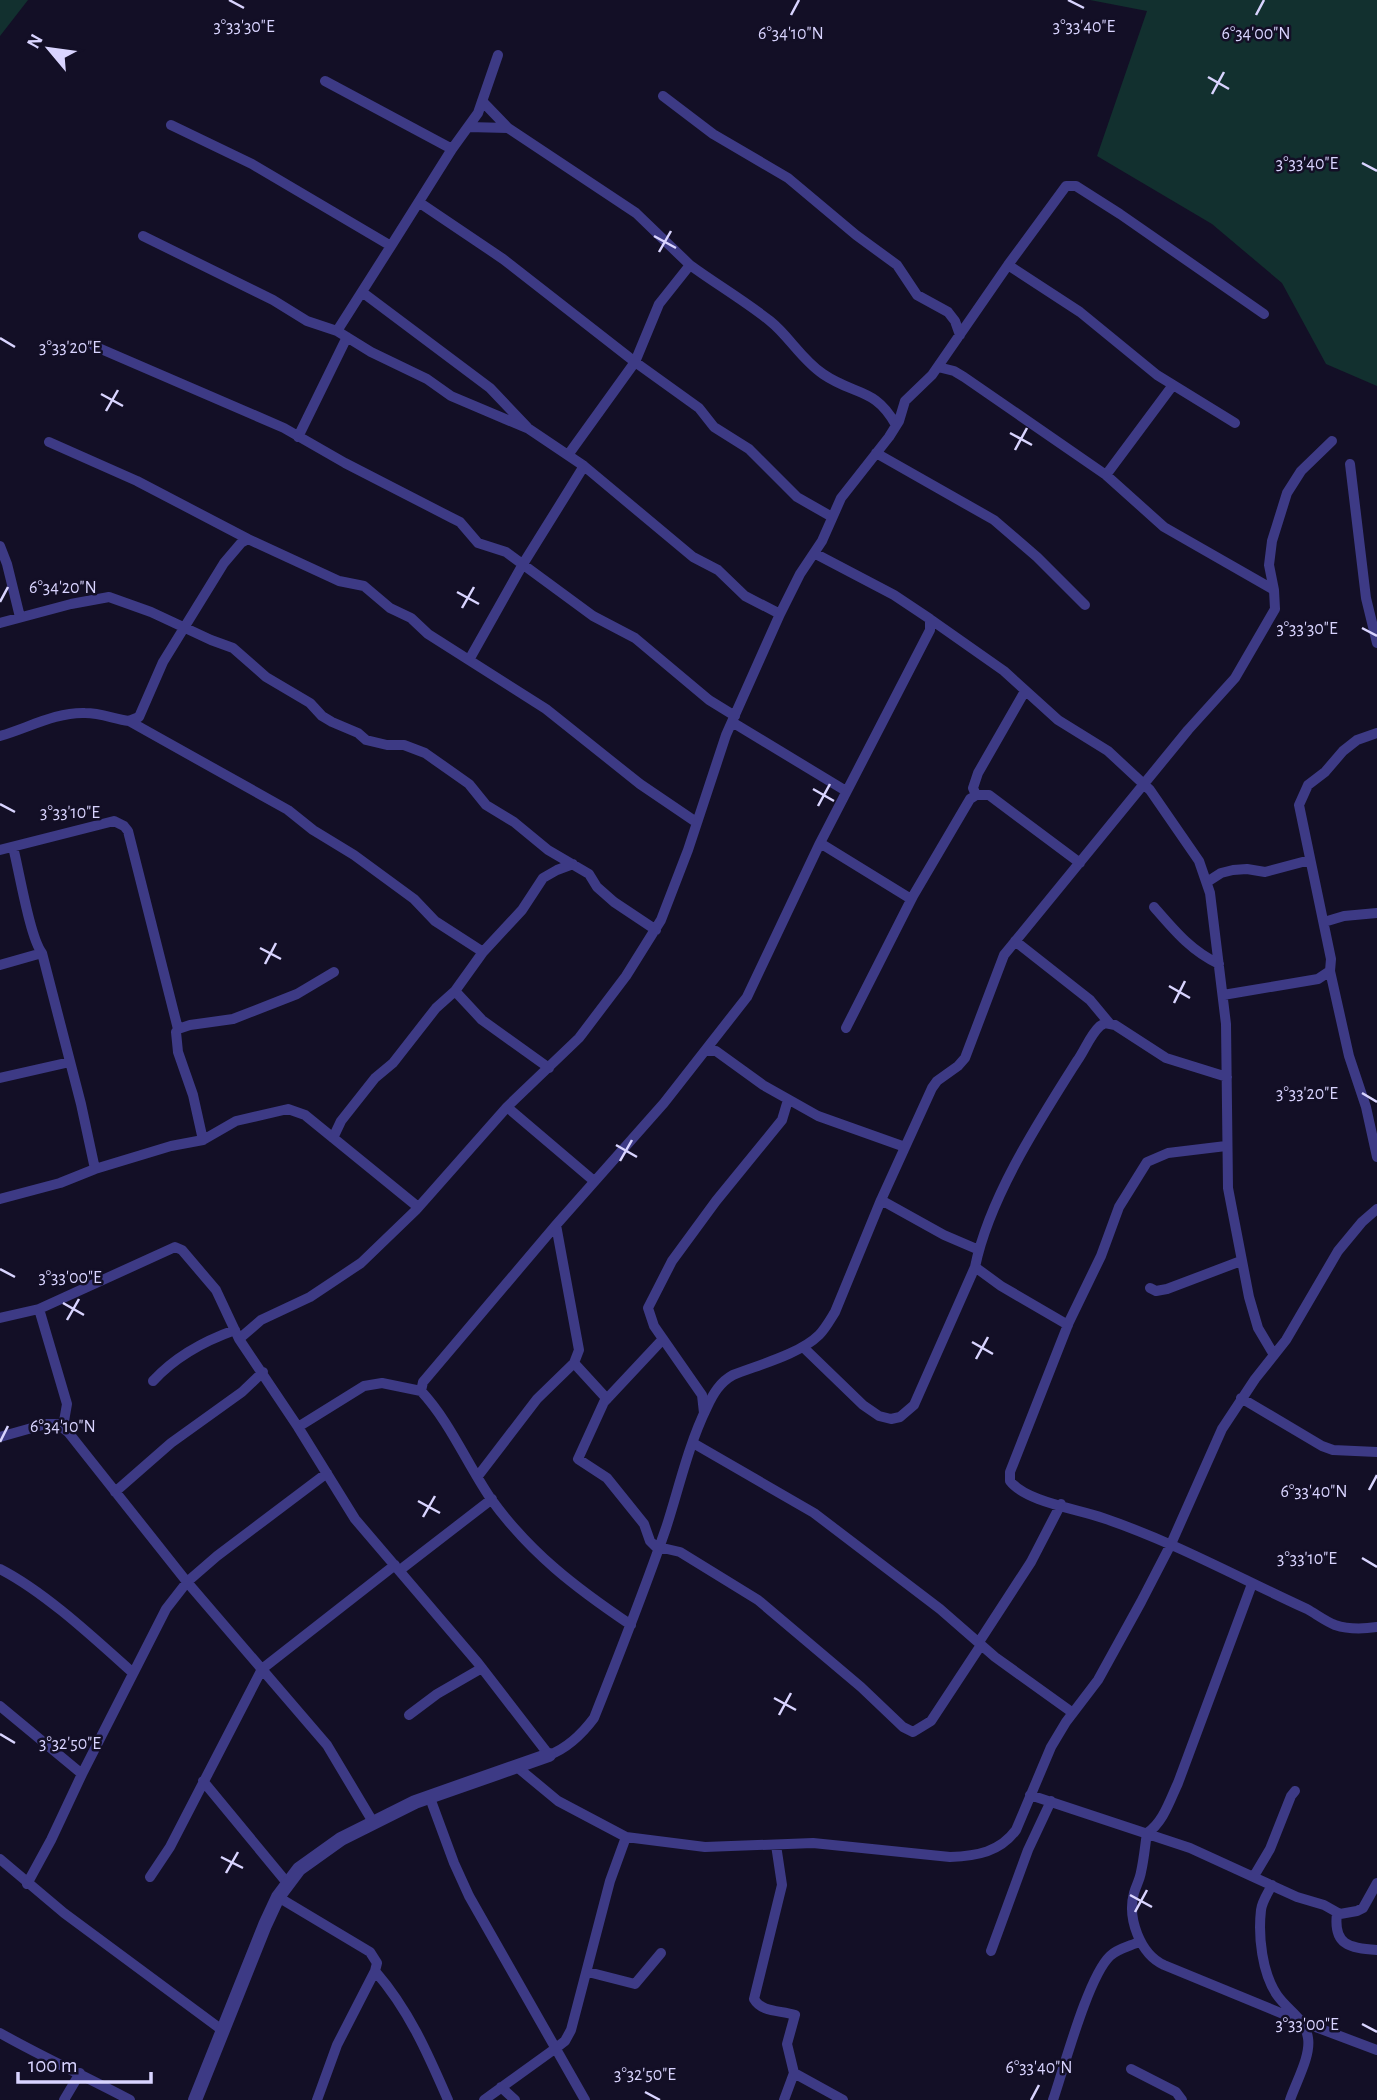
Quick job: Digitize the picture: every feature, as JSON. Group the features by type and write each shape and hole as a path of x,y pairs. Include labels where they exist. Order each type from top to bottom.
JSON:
{"street":[{"path":"298,437 362,292 452,149 478,113 498,55"},
{"path":"325,81 452,149"},
{"path":"663,96 713,134 788,178 856,235 897,265 917,295 948,312 960,335"},
{"path":"482,101 508,128 636,214 690,265 772,323 796,351 822,373 877,400 886,408 896,425"},
{"path":"171,125 252,164 391,246"},
{"path":"468,127 508,128"},
{"path":"153,1381 169,1366 209,1339 237,1334 310,1297 361,1263 418,1207 506,1107 579,1038 626,976 656,930 734,719 780,614 841,498 896,425 905,401 938,367 1066,186 1076,186 1120,214 1264,314"},
{"path":"419,203 502,259 699,408 721,432 749,449 797,497 832,517"},
{"path":"143,236 273,300 307,321 342,334 371,352 427,379 451,396 528,429 584,466 693,557 718,569 745,596 780,614"},
{"path":"568,455 635,362 659,304 690,265"},
{"path":"1008,265 1080,312 1157,375 1235,423"},
{"path":"362,292 491,388 528,429"},
{"path":"94,346 260,417 460,522 478,543 506,552 593,616 635,638 734,719 846,791"},
{"path":"938,367 964,377 1106,475 1164,527 1274,590"},
{"path":"1106,475 1173,385"},
{"path":"195,2100 278,1898 299,1869 341,1839 415,1802 517,1767 567,1746 594,1718 658,1549 704,1414 706,1397 723,1380 803,1347 818,1337 835,1312 881,1200 932,1088 965,1058 1003,955 1188,730 1235,678 1253,643 1273,616 1274,590 1269,565 1272,541 1287,493 1301,471 1332,441"},
{"path":"48,442 137,481 248,539 344,583 361,585 370,590 390,608 411,618 428,634 546,709 640,784 696,822"},
{"path":"876,453 994,520 1037,557 1085,605"},
{"path":"1350,464 1366,598 1377,643"},
{"path":"468,660 584,466"},
{"path":"129,721 139,717 163,662 225,563 241,543 248,539"},
{"path":"0,546 20,617"},
{"path":"814,553 894,595 934,625 979,652 1052,715 1108,751 1145,784 1193,851 1207,882 1223,995 1228,1188 1241,1261 1258,1328 1274,1355"},
{"path":"0,623 109,597 151,612 233,648 266,677 310,703 332,722 358,733 366,740 387,745 404,745 425,753 468,784 486,805 514,822 548,850 589,874 597,887 614,902 656,930"},
{"path":"421,1391 423,1382 556,1225 712,1048 754,985 846,791 934,625"},
{"path":"976,795 973,788 978,774 1025,691"},
{"path":"0,736 60,716 84,712 129,721 288,810 414,899 435,921 482,952"},
{"path":"1377,733 1357,740 1343,751 1325,772 1308,785 1299,806 1331,959 1330,971 1349,1056 1366,1107 1377,1157"},
{"path":"846,1028 911,899 964,807 976,795 989,795 1080,863"},
{"path":"0,850 114,821 128,831 178,1029 178,1052 193,1095 203,1140"},
{"path":"820,843 911,899"},
{"path":"13,847 29,915 71,1062 95,1169"},
{"path":"1207,882 1221,873 1233,870 1265,872 1310,860"},
{"path":"333,1138 341,1121 375,1078 393,1063 436,1009 455,991 482,952 522,910 543,878 573,864"},
{"path":"1154,907 1184,942 1202,956 1219,964"},
{"path":"1324,922 1344,916 1377,913"},
{"path":"1015,941 1090,1000 1110,1024"},
{"path":"0,965 42,953"},
{"path":"1223,995 1318,979 1330,971"},
{"path":"178,1029 190,1024 233,1019 297,994 334,972"},
{"path":"455,991 482,1020 549,1068"},
{"path":"803,1347 870,1410 891,1419 900,1417 914,1405 926,1383 1021,1152 1097,1028 1105,1023 1115,1025 1166,1058 1227,1077"},
{"path":"712,1048 788,1100 818,1116 905,1147"},
{"path":"0,1078 71,1062"},
{"path":"706,1397 663,1339 648,1315 648,1308 672,1261 707,1212 782,1120 788,1100"},
{"path":"506,1107 594,1181"},
{"path":"0,1199 171,1146 203,1140 236,1121 288,1109 305,1115 418,1207"},
{"path":"1226,1146 1168,1153 1147,1162 1119,1207 1101,1256 1068,1325 1009,1477 1013,1485 1037,1498 1121,1524 1171,1544 1334,1624 1377,1627"},
{"path":"881,1200 944,1235 979,1250"},
{"path":"1009,1840 1016,1830 1051,1747 1098,1680 1171,1544 1222,1429 1241,1398 1286,1340 1338,1251 1362,1222 1377,1209"},
{"path":"478,1476 537,1399 574,1363 579,1350 556,1225"},
{"path":"0,1318 39,1309 176,1248 183,1250 216,1290 237,1334 299,1427 355,1519 482,1668 549,1755"},
{"path":"1150,1287 1156,1291 1167,1289 1241,1261"},
{"path":"975,1267 1001,1286 1068,1325"},
{"path":"39,1309 67,1404 63,1427"},
{"path":"663,1339 607,1399 595,1418 579,1461 607,1478 644,1524 650,1541 658,1549 680,1552 758,1601 861,1687 903,1727 913,1732 931,1721 1025,1572 1060,1504"},
{"path":"574,1363 607,1399"},
{"path":"116,1492 171,1443 242,1392 262,1372"},
{"path":"299,1427 364,1385 382,1383 421,1391 431,1401 492,1499 538,1556 581,1591 631,1625"},
{"path":"1241,1398 1322,1446 1333,1450 1377,1452"},
{"path":"0,1437 46,1424 63,1427 187,1581 327,1745 373,1822"},
{"path":"693,1443 814,1513 940,1609 980,1644 1073,1713"},
{"path":"27,1884 166,1609 187,1581 246,1532 327,1473"},
{"path":"150,1877 170,1847 262,1669 492,1499"},
{"path":"0,1569 22,1580 87,1632 133,1674"},
{"path":"1252,1584 1178,1783 1165,1810 1147,1833 1132,1908 1139,1942 1157,1962 1377,2050"},
{"path":"408,1715 437,1694 482,1668"},
{"path":"0,1706 82,1774"},
{"path":"517,1767 558,1801 626,1837 705,1847 813,1843 971,1857 991,1851 1009,1840 1034,1836"},
{"path":"203,1781 288,1884"},
{"path":"1254,1876 1263,1864 1295,1791"},
{"path":"1030,1795 1190,1848 1337,1913 1345,1914 1363,1908 1377,1883"},
{"path":"430,1798 469,1896 585,2100"},
{"path":"991,1951 1034,1836 1051,1801"},
{"path":"484,2100 556,2048 571,2030 610,1881 626,1837"},
{"path":"1009,1840 1026,1856"},
{"path":"776,1844 782,1885 754,1999 756,2004 763,2008 795,2015 787,2044 794,2073 784,2100"},
{"path":"0,1859 27,1884 130,1963 222,2029"},
{"path":"1272,1885 1261,1909 1261,1935 1270,1981 1286,2006 1305,2023 1308,2035 1308,2053 1290,2100"},
{"path":"278,1898 370,1952 377,1963 337,2045 317,2100"},
{"path":"1337,1913 1336,1931 1345,1943 1356,1948 1377,1950"},
{"path":"1053,2100 1102,1966 1116,1951 1139,1942"},
{"path":"588,1972 635,1984 660,1953"},
{"path":"375,1971 394,1993 419,2033 448,2100"},
{"path":"0,2033 41,2057 80,2073 130,2100"},
{"path":"1131,2069 1177,2092 1182,2100"},
{"path":"64,2100 80,2073"},
{"path":"794,2073 843,2100"},
{"path":"501,2087 515,2100"}],"green space":[{"path":"0,0 28,0 0,36"},
{"path":"1090,0 1377,0 1377,386 1326,364 1282,283 1212,224 1097,156 1147,11"}]}
